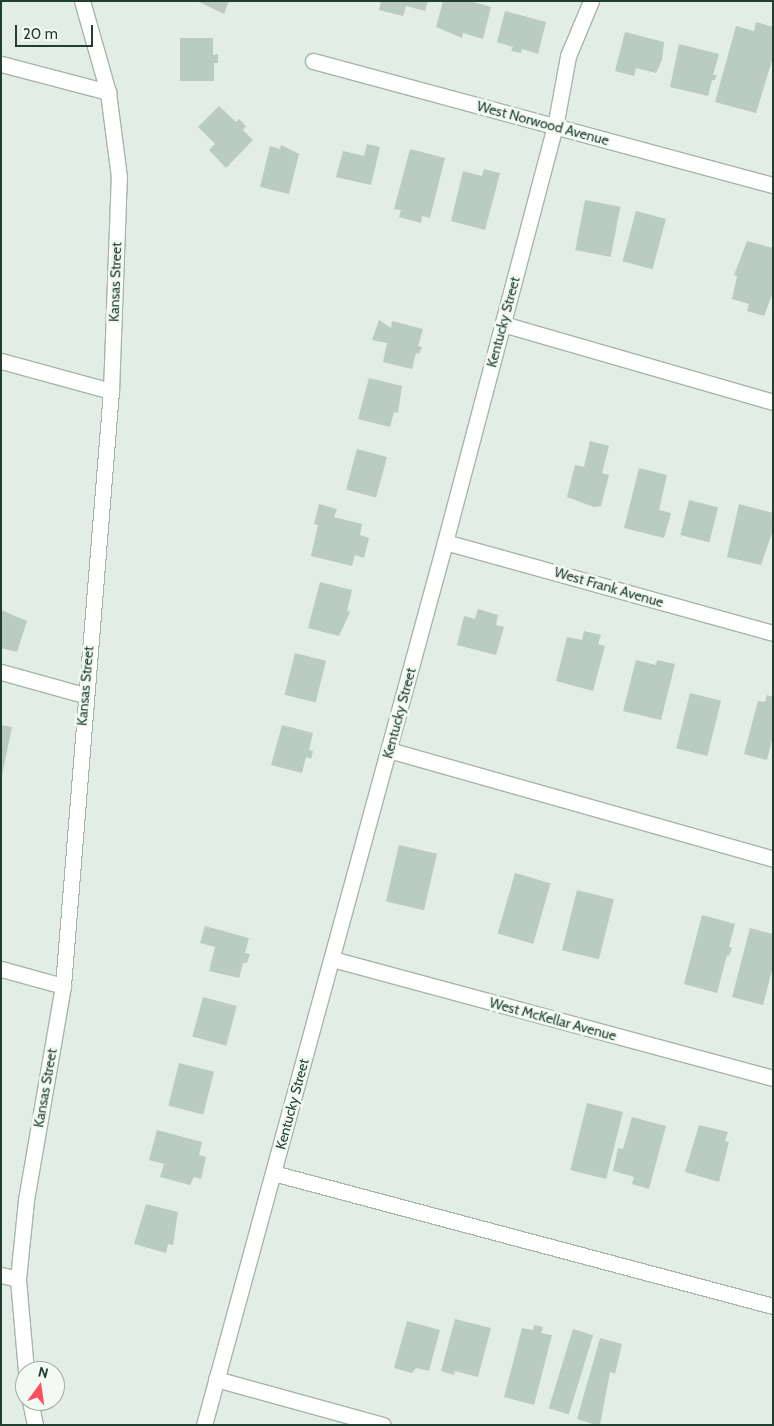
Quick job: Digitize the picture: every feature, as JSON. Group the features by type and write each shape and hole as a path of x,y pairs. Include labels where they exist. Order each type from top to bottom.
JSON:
{"street":[{"name":"Kansas Street","path":"25,1361 18,1279 26,1200 63,986 84,695 111,391 119,177 108,92 82,1"},
{"name":"Kentucky Street","path":"204,1425 389,750 503,324 555,127 568,56 591,1"},
{"name":"West Norwood Avenue","path":"312,61 773,185"},
{"path":"1,64 108,92"},
{"path":"503,324 773,402"},
{"path":"1,361 111,391"},
{"name":"West Frank Avenue","path":"445,542 773,633"},
{"path":"1,672 84,695"},
{"path":"389,750 773,859"},
{"name":"West McKellar Avenue","path":"332,959 773,1078"},
{"path":"1,969 63,986"},
{"path":"273,1173 773,1306"},
{"path":"1,1275 18,1279"},
{"path":"216,1379 383,1425"},
{"path":"32,1411 35,1425"}],"building":[{"path":"197,1 229,1 224,14"},
{"path":"381,1 428,1 425,11 406,6 403,16 379,10"},
{"path":"443,1 470,1 491,7 483,39 463,33 462,38 436,27"},
{"path":"505,11 546,22 538,54 522,49 521,53 511,51 513,47 497,42"},
{"path":"756,22 773,27 773,57 756,113 715,102 736,26 754,31"},
{"path":"625,32 664,42 662,60 656,73 636,68 634,76 615,71"},
{"path":"180,38 213,38 213,55 218,54 218,63 214,63 214,81 180,81"},
{"path":"679,44 719,54 713,75 717,75 715,80 712,80 708,96 670,87"},
{"path":"219,106 236,122 239,119 246,126 243,130 253,140 226,168 209,150 215,144 198,127"},
{"path":"367,144 380,147 371,185 336,177 343,151 364,156"},
{"path":"281,145 299,154 289,194 260,187 270,146 280,149"},
{"path":"410,149 445,158 430,218 422,216 421,223 399,217 401,210 394,209"},
{"path":"484,169 500,173 485,230 451,221 463,171 482,176"},
{"path":"585,200 620,207 611,257 575,250"},
{"path":"636,211 666,219 652,269 623,261"},
{"path":"747,241 773,248 773,292 764,316 747,311 749,304 732,299 737,276 734,275"},
{"path":"379,320 391,328 392,321 423,329 418,346 422,347 419,354 416,353 412,369 383,362 387,343 372,340"},
{"path":"369,378 402,386 398,413 394,412 390,427 358,419"},
{"path":"590,441 609,446 602,473 609,475 601,506 594,507 567,497 575,465 584,467"},
{"path":"357,449 387,457 376,498 346,490"},
{"path":"639,468 667,475 659,510 671,513 664,538 624,528"},
{"path":"689,500 718,507 709,542 680,535"},
{"path":"319,504 337,509 334,517 362,524 360,535 369,538 364,558 355,555 352,566 311,556 318,525 314,524"},
{"path":"739,504 773,513 773,530 761,565 727,557"},
{"path":"320,582 352,590 347,611 350,612 339,636 308,628"},
{"path":"478,609 498,615 496,625 504,627 496,655 457,645 464,616 475,619"},
{"path":"1,610 27,621 17,652 1,648"},
{"path":"584,631 601,635 598,644 605,646 593,691 556,681 567,637 582,640"},
{"path":"295,653 326,661 316,702 285,695"},
{"path":"636,660 656,665 657,660 675,664 661,720 623,711"},
{"path":"690,693 721,701 707,756 676,748"},
{"path":"767,695 773,697 773,736 767,760 744,754 758,701 765,702"},
{"path":"1,725 12,727 2,775 1,774"},
{"path":"282,725 313,733 309,750 313,751 311,759 306,757 302,773 271,765"},
{"path":"399,845 437,854 424,910 386,902"},
{"path":"515,873 551,883 533,944 498,934"},
{"path":"577,890 614,899 599,959 562,950"},
{"path":"702,915 735,924 729,947 732,948 729,956 727,955 717,993 684,984"},
{"path":"205,926 249,938 245,953 250,954 247,963 243,963 239,978 209,971 215,947 200,943"},
{"path":"750,928 773,934 773,967 763,1005 732,997"},
{"path":"203,997 237,1006 226,1046 192,1037"},
{"path":"179,1063 214,1072 203,1114 168,1106"},
{"path":"587,1103 623,1112 606,1179 570,1170"},
{"path":"632,1117 666,1126 649,1189 632,1184 634,1177 613,1171 618,1148 623,1149"},
{"path":"699,1125 728,1132 725,1141 729,1142 719,1182 685,1172"},
{"path":"157,1130 202,1142 199,1155 206,1157 201,1179 194,1177 190,1185 160,1177 164,1164 149,1160"},
{"path":"146,1204 178,1212 173,1245 168,1244 166,1253 134,1244"},
{"path":"455,1319 491,1328 478,1377 455,1371 454,1375 441,1371"},
{"path":"407,1321 440,1330 429,1371 416,1368 412,1373 394,1368"},
{"path":"534,1325 543,1327 541,1333 552,1335 534,1405 504,1397 522,1328 533,1330"},
{"path":"573,1329 593,1335 569,1415 549,1408"},
{"path":"600,1338 622,1344 615,1374 610,1372 600,1425 596,1425 577,1419"}]}
